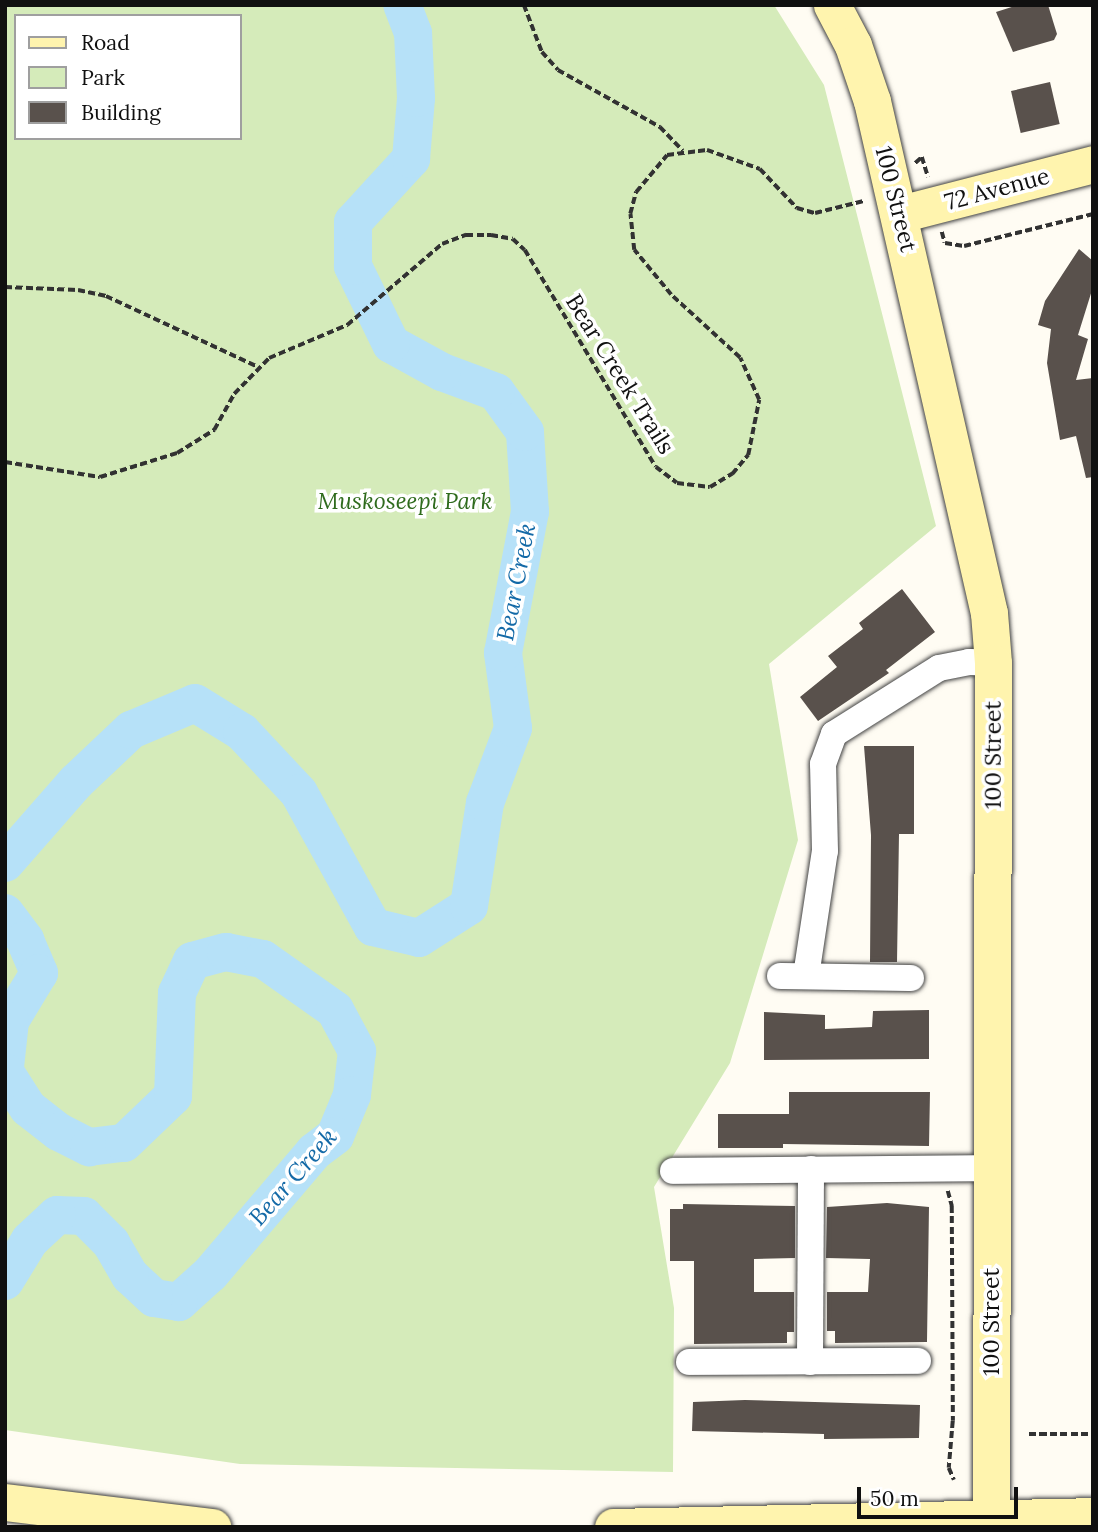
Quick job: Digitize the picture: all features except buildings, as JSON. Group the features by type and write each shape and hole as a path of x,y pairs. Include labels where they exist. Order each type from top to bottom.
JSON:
{"main road":[{"name":"100 Street","path":"832,5 860,67 896,198 983,572 993,663 991,1521"},
{"name":"72 Avenue","path":"896,198 1093,164"},
{"path":"5,1502 212,1527"},
{"path":"613,1527 991,1521 1093,1516"}],"street":[{"path":"806,976 825,851 823,764 834,734 939,668 969,662 993,663"},
{"path":"780,976 911,978"},
{"path":"673,1171 991,1168"},
{"path":"810,1362 811,1170"},
{"path":"689,1362 918,1361"}],"path":[{"path":"524,5 542,52 558,70 660,127 683,151 707,149 739,158 760,169 797,208 815,213 868,200 896,198 922,157"},
{"name":"Bear Creek Trails","path":"258,367 269,358 347,325 419,267 442,244 466,235 513,239 525,250 656,467 677,483 710,487 732,474 748,455 759,400 753,381 740,358 648,270 630,236 636,192 667,155 683,151"},
{"path":"5,287 78,290 106,296 136,306 258,367 234,394 214,430 166,457 100,477 5,462"},
{"path":"927,1169 947,1188 952,1206 949,1468 954,1480"},
{"path":"1029,1434 1093,1434"}],"green space":[{"name":"Muskoseepi Park","path":"5,5 774,5 824,85 936,526 769,664 798,840 730,1063 654,1187 674,1308 673,1472 240,1464 5,1430"}],"waterway":[{"name":"Bear Creek","path":"5,863 76,782 131,730 195,703 242,732 299,793 373,927 419,938 469,906 485,803 513,728 503,653 530,512 525,432 496,392 442,372 391,344 353,266 353,222 411,159 416,98 413,33 402,5"},
{"name":"Bear Creek","path":"5,913 25,940 39,973 10,1021 5,1067"},
{"name":"Bear Creek","path":"5,1072 28,1108 59,1132 89,1147 124,1143 173,1096 177,993 192,961 226,952 263,959 335,1010 357,1051 352,1095 335,1136 314,1152 210,1274 179,1302 154,1298 130,1276 111,1243 84,1216 57,1215 30,1240 5,1281"}]}
